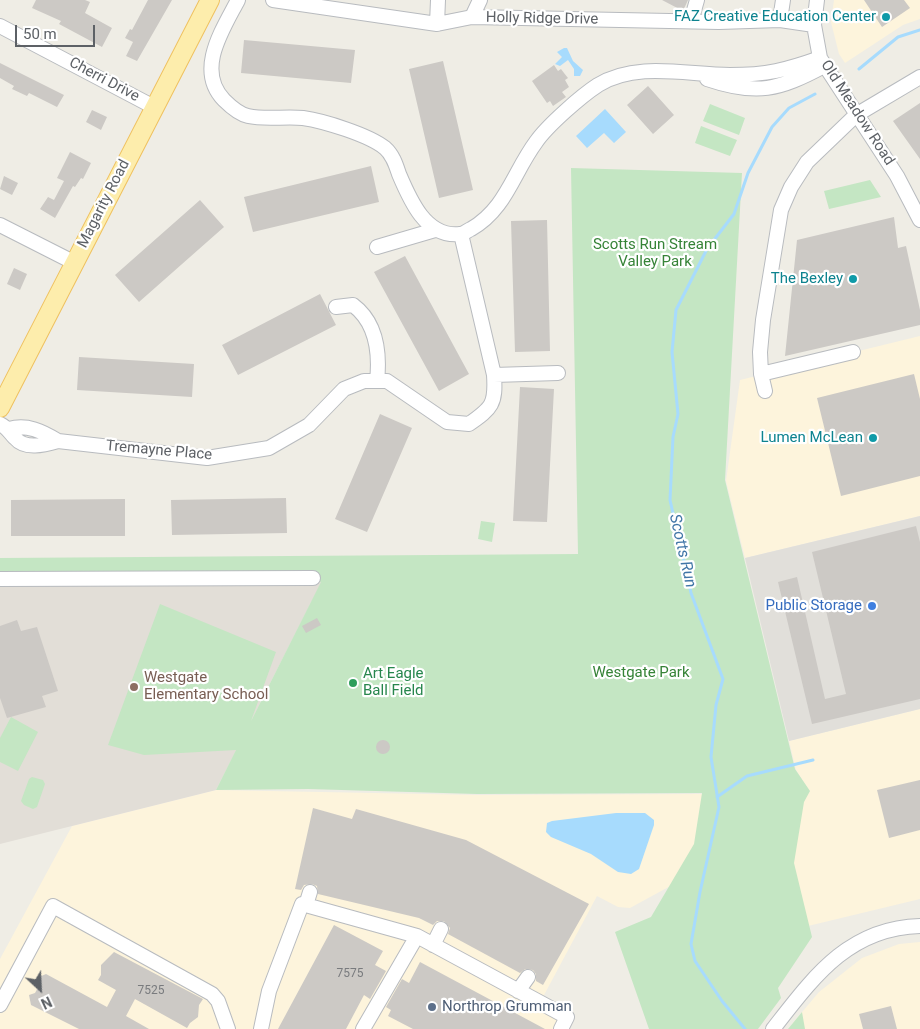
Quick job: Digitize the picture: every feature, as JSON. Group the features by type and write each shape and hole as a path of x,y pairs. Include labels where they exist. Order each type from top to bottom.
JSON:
{"main road":[{"name":"Magarity Road","path":"0,408 210,0"}],"street":[{"path":"238,0 216,43 210,71 217,92 229,105 245,116 259,118 303,118 360,134 386,148 393,158 418,212 435,230"},
{"name":"Holly Ridge Drive","path":"273,0 436,24 472,17 691,21 780,20 814,25"},
{"path":"436,24 438,0"},
{"path":"472,17 480,0"},
{"path":"691,21 697,0"},
{"path":"780,20 784,0"},
{"name":"Old Meadow Road","path":"817,0 814,25 822,62 897,176 920,220"},
{"name":"Cherri Drive","path":"0,26 154,107"},
{"path":"377,247 435,230 461,234 484,222 501,204 536,142 581,98 598,85 614,77 629,73 654,71 695,74 779,72 822,62"},
{"path":"765,392 760,352 764,320 781,210 791,187 807,162 856,115 920,77"},
{"path":"0,226 74,263"},
{"path":"336,307 353,305 363,312 372,328 379,364 377,381 387,381 447,422 469,424 486,412 495,396 494,375 461,234"},
{"path":"762,374 853,352"},
{"path":"494,375 558,373"},
{"name":"Tremayne Place","path":"4,426 21,426 44,432 58,441 207,458 269,448 309,425 344,389 364,381 377,381"},
{"path":"0,579 313,578"},
{"path":"261,1029 269,991 302,904 308,899 418,936 567,1017 561,1029"},
{"path":"0,1005 53,906 212,994 218,1001 228,1029"},
{"path":"773,1029 824,967 843,951 879,934 920,926"},
{"path":"433,945 440,930"},
{"path":"364,1029 418,936"},
{"path":"518,991 528,977"}],"shaded area":[{"path":"834,0 920,0 920,19 903,25 845,63 839,54 831,22"},
{"path":"920,336 920,516 745,558 726,481 740,380"},
{"path":"920,516 920,709 789,741 745,558"},
{"name":"Westgate Elementary School","path":"322,581 216,790 0,844 0,584"},
{"path":"920,709 920,899 779,933 781,792 810,792 796,770 789,741"},
{"path":"216,790 478,795 705,794 697,843 685,878 630,908 618,907 597,896 543,997 573,1013 563,1029 0,1029 0,959 72,826"},
{"path":"920,942 920,1029 793,1029 792,1024 819,992 862,958 899,944"}],"green space":[{"path":"710,104 745,118 739,135 703,121"},
{"path":"701,126 737,140 730,156 695,143"},
{"path":"571,168 742,173 725,480 795,769 810,791 804,802 794,863 812,937 778,988 781,998 758,1029 649,1029 615,932 651,917 694,844 702,793 477,794 308,789 216,790 236,750 144,755 108,745 160,604 276,652 251,721 321,582 0,584 0,558 578,554"},
{"path":"870,180 881,197 829,209 824,191"},
{"path":"481,521 495,523 492,542 478,539"},
{"path":"11,717 38,732 18,771 0,762 0,738"},
{"path":"32,777 43,780 45,784 37,807 33,809 24,805 21,801 29,779"},
{"path":"802,1012 805,1029 788,1029"}],"water":[{"path":"567,48 573,61 583,70 580,76 574,76 574,69 568,60 560,66 555,64 562,57 557,52"},
{"path":"605,109 626,132 614,143 604,133 587,148 576,136"},
{"path":"616,813 645,813 654,820 639,869 631,874 618,872 591,854 551,837 546,832 547,823 552,821"}],"building":[{"path":"36,0 85,0 90,2 85,13 112,28 102,47 59,24 61,21 32,8"},
{"path":"148,0 172,0 137,61 126,56 133,42 125,38 130,29 132,30"},
{"path":"662,0 688,0 683,11"},
{"name":"FAZ Creative Education Center","path":"864,0 904,0 910,8 882,27"},
{"path":"244,40 355,50 351,83 241,73"},
{"path":"443,61 473,190 439,198 409,69"},
{"path":"0,63 64,95 57,107 29,93 27,96 12,89 14,86 0,78"},
{"path":"554,65 558,71 561,69 568,78 565,80 569,87 562,92 566,97 553,106 550,101 547,103 532,81"},
{"path":"648,86 674,115 653,134 627,105"},
{"path":"920,103 920,159 893,121"},
{"path":"92,110 107,117 101,130 86,122"},
{"path":"70,152 91,163 83,179 81,178 75,187 73,186 55,218 40,209 48,197 54,200 64,181 57,178"},
{"path":"371,166 379,202 253,232 244,197"},
{"path":"4,176 18,183 12,195 0,189"},
{"path":"200,200 224,227 139,302 115,275"},
{"name":"The Bexley","path":"894,217 898,248 906,246 920,310 920,325 785,356 797,240"},
{"path":"547,220 550,351 515,352 511,221"},
{"path":"405,256 469,374 439,391 374,272"},
{"path":"14,268 27,274 20,290 7,284"},
{"path":"320,294 336,325 238,375 222,345"},
{"path":"79,357 194,364 192,397 77,390"},
{"name":"Lumen McLean","path":"914,374 920,399 920,476 841,496 817,398"},
{"path":"520,387 554,389 547,522 513,521"},
{"path":"380,414 412,428 367,532 335,519"},
{"path":"286,498 287,533 172,535 171,500"},
{"path":"125,499 125,536 11,536 11,500"},
{"name":"Public Storage","path":"916,526 920,542 920,699 812,724 778,582 797,577 825,699 846,694 812,552"},
{"path":"317,618 321,625 306,633 302,626"},
{"path":"17,620 21,631 37,627 58,691 42,696 46,707 7,718 0,698 0,626"},
{"path":"380,740 386,740 390,747 386,754 380,754 376,750 376,744"},
{"path":"920,780 920,830 889,838 877,790"},
{"path":"313,808 352,819 356,809 466,840 589,904 543,985 536,981 536,974 533,970 525,969 520,973 448,934 450,928 444,921 437,921 433,925 419,918 318,894 317,886 312,884 304,885 301,890 295,889"},
{"path":"334,925 383,951 375,965 386,971 370,999 364,995 346,1029 278,1029"},
{"path":"114,952 203,999 199,1005 198,1017 187,1028 135,999 126,1016 149,1029 79,1029 31,1005 29,995 35,993 40,984 39,977 46,974 107,1007 116,990 98,980 101,975 101,965"},
{"path":"420,962 545,1029 413,1029 388,1016 391,1010 386,1007 402,979 409,983"},
{"path":"891,1006 897,1029 863,1029 859,1014"}],"waterway":[{"name":"Scotts Run","path":"859,69 898,37 920,30"},
{"name":"Scotts Run","path":"745,1029 722,1001 695,961 691,944 700,892 719,807 711,757 716,705 723,679 691,593 670,500 673,437 678,414 672,352 676,310 707,249 734,214 748,173 772,127 789,108 815,94"},
{"path":"717,797 747,776 813,760"}],"place":[{"name":"FAZ Creative Education Center","path":"886,17"},
{"name":"The Bexley","path":"853,279"},
{"name":"Lumen McLean","path":"873,438"},
{"name":"Public Storage","path":"872,606"},
{"name":"Art Eagle Ball Field","path":"353,683"},
{"name":"Westgate Elementary School","path":"134,687"},
{"name":"Northrop Grumman","path":"432,1007"}],"park label":[{"name":"Scotts Run Stream Valley Park","path":"655,254"},
{"name":"Westgate Park","path":"641,673"}]}
